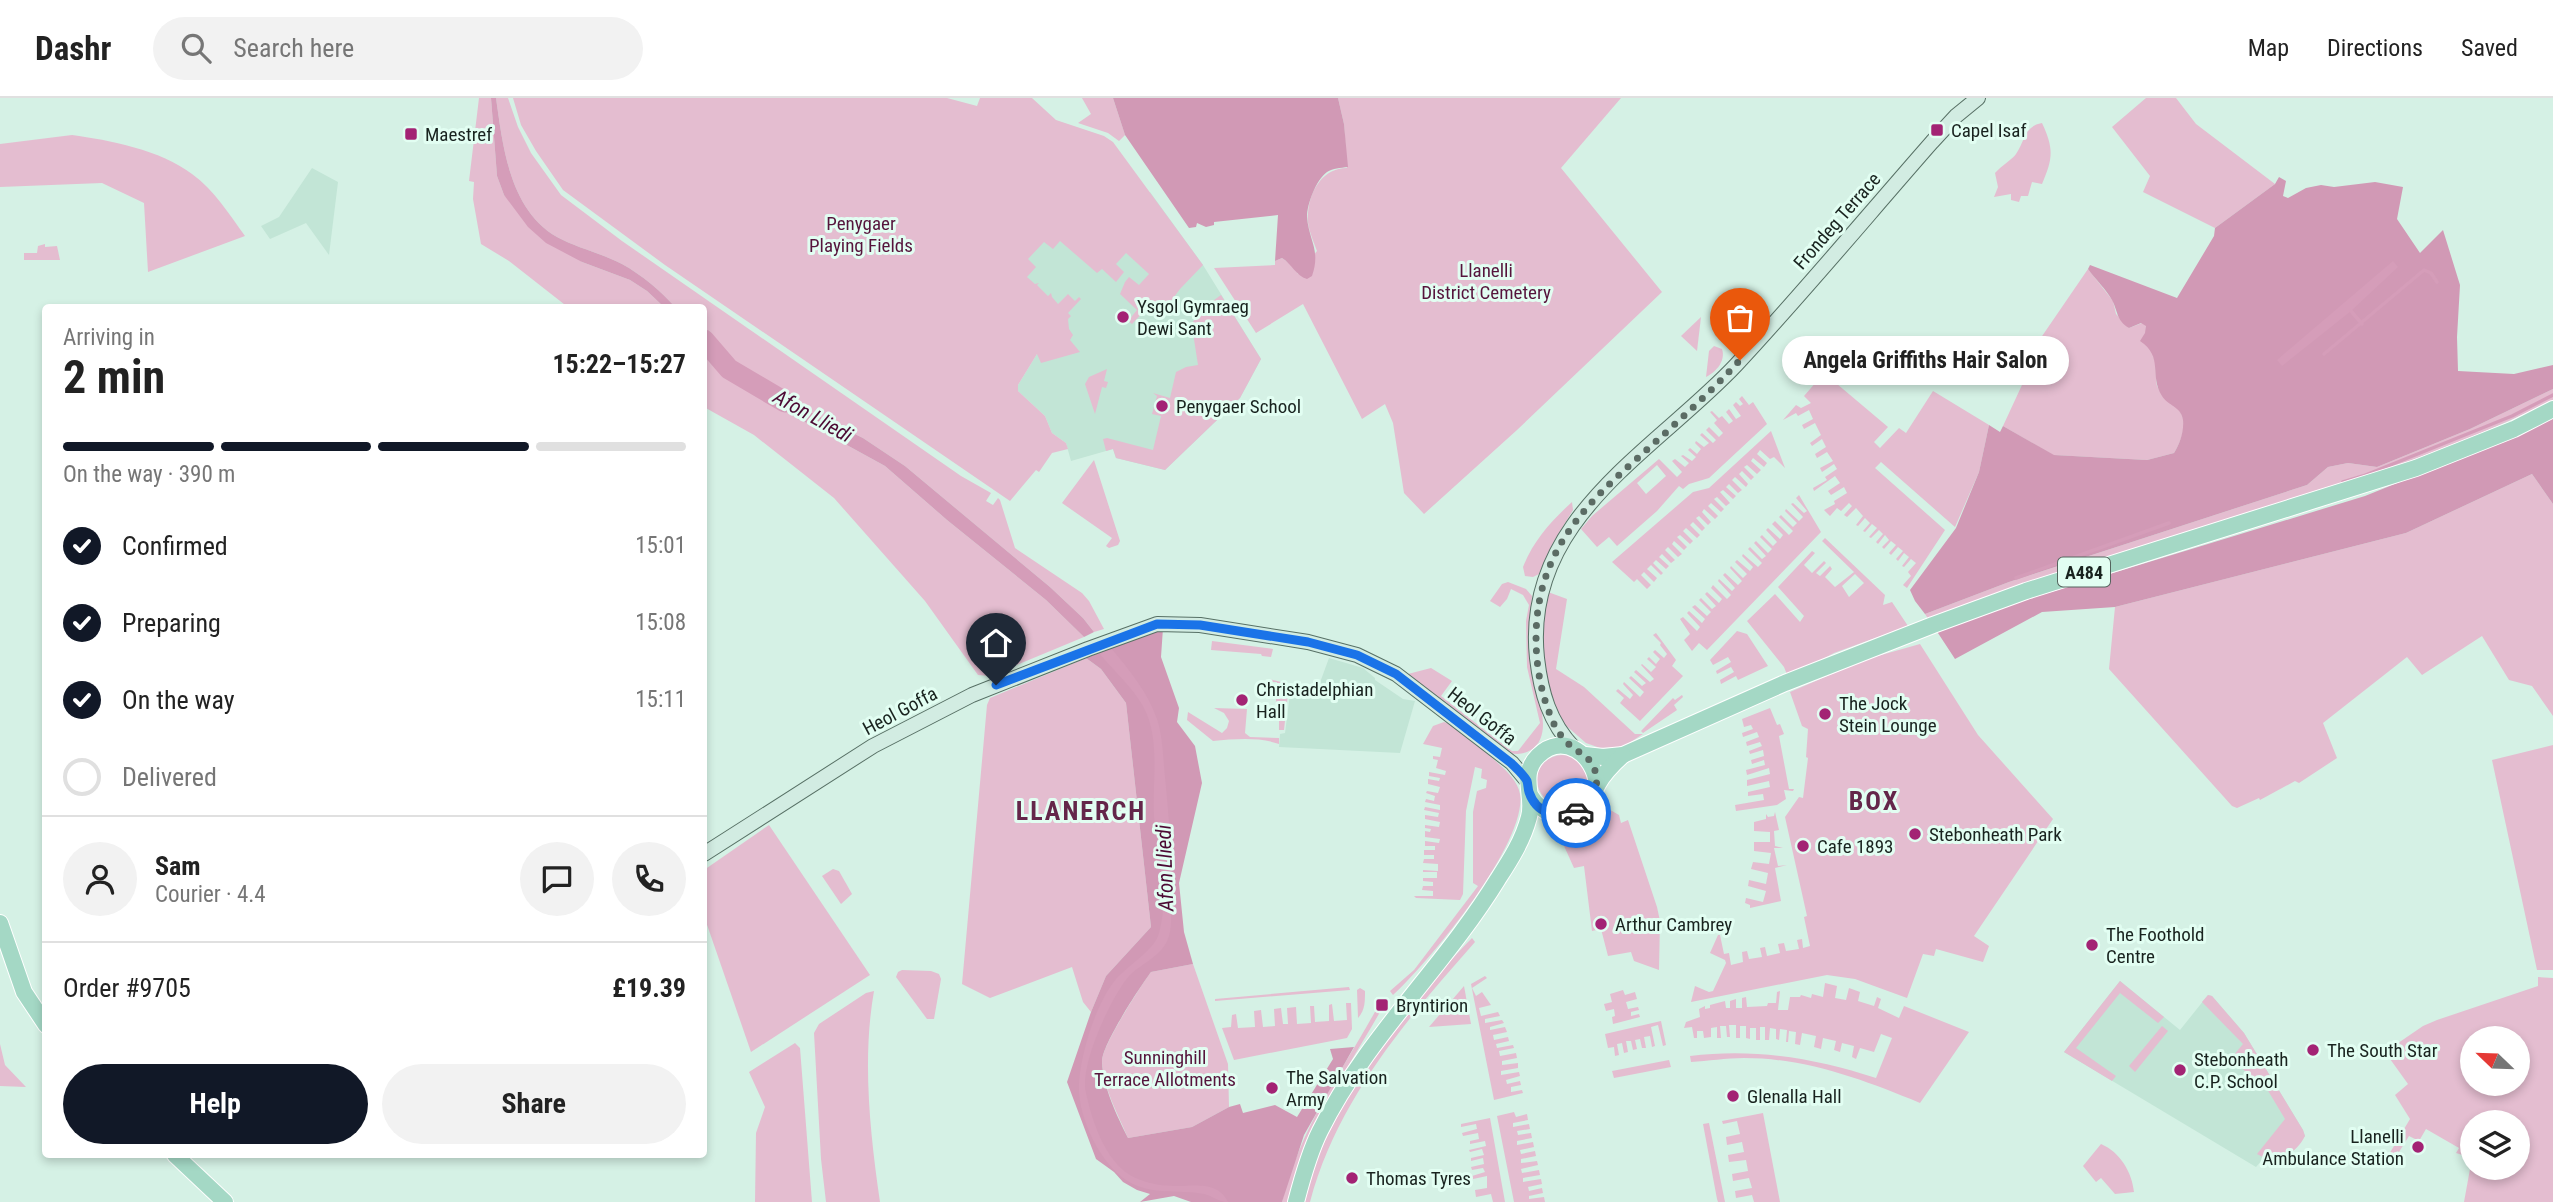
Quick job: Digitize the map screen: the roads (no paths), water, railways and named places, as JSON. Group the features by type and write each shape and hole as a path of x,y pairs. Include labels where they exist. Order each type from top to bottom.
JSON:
{"main road":[{"name":"A484","path":"1579,752 1603,757 1623,755 1785,682 2026,590 2416,468 2514,429 2553,408"},
{"path":"1518,847 1530,815 1528,788 1531,766 1538,756 1557,747 1579,752 1592,763 1597,785 1587,806 1577,813 1565,816 1553,816 1535,804 1528,788"},
{"name":"A484","path":"1597,785 1608,769 1623,755"},
{"path":"1296,1202 1318,1133 1374,1043 1467,925 1518,847 1537,827 1553,816"},
{"path":"0,923 24,992 42,1019"},
{"path":"178,1158 225,1202"}],"street":[{"name":"Frondeg Terrace","path":"1579,752 1556,728 1551,717 1540,679 1536,650 1537,616 1552,561 1564,536 1606,485 1735,366 1932,142 1956,116 1978,98"},
{"name":"Heol Goffa","path":"707,852 873,746 972,695 1157,624 1200,625 1308,642 1357,655 1396,674 1511,763 1528,788"},
{"path":"1538,756 1547,741 1551,717"},
{"name":"Heol Goffa","path":"1511,763 1538,756"}],"water":[{"path":"491,98 496,98 506,156 518,193 541,225 565,241 629,268 672,304 661,304 630,280 582,262 546,243 528,227 504,195 497,176"},
{"path":"2393,261 2398,267 2351,311 2282,366 2277,360"},
{"path":"707,340 731,366 755,385 863,438 905,466 1050,587 1094,632 1084,637 1046,600 885,466 727,377 707,354"},
{"path":"1111,648 1143,690 1159,726 1170,840 1171,924 1169,936 1162,949 1129,976 1114,999 1098,1032 1087,1066 1086,1093 1101,1139 1113,1160 1130,1175 1152,1184 1212,1188 1224,1195 1228,1202 1204,1194 1145,1188 1126,1180 1099,1150 1086,1123 1079,1096 1080,1071 1086,1045 1106,993 1156,940 1162,919 1162,874 1154,816 1152,732 1139,699 1099,653"}],"waterway":[{"path":"2324,354 2424,270 2431,273 2437,282"},
{"path":"2351,311 2362,324"},
{"name":"Afon Lliedi","path":"707,343 729,369 785,402"},
{"path":"2343,482 2512,416 2553,395"},
{"path":"2016,578 2169,523"}],"place":[{"name":"Capel Isaf","path":"1937,130"},
{"name":"Maestref","path":"411,134"},
{"name":"Ysgol Gymraeg Dewi Sant","path":"1123,317"},
{"name":"Angela Griffiths Hair Salon","path":"1740,360"},
{"name":"Penygaer School","path":"1162,406"},
{"name":"Christadelphian Hall","path":"1242,700"},
{"name":"The Jock Stein Lounge","path":"1825,714"},
{"name":"Stebonheath Park","path":"1915,834"},
{"name":"Cafe 1893","path":"1803,846"},
{"name":"Arthur Cambrey","path":"1601,924"},
{"name":"The Foothold Centre","path":"2092,945"},
{"name":"Bryntirion","path":"1382,1005"},
{"name":"The South Star","path":"2313,1050"},
{"name":"Stebonheath C.P. School","path":"2180,1070"},
{"name":"The Salvation Army","path":"1272,1088"},
{"name":"Glenalla Hall","path":"1733,1096"},
{"name":"Llanelli Ambulance Station","path":"2418,1147"},
{"name":"Thomas Tyres","path":"1352,1178"}],"district":[{"name":"BOX","path":"1874,801"},
{"name":"LLANERCH","path":"1081,811"}],"park label":[{"name":"Penygaer Playing Fields","path":"861,234"},
{"name":"Llanelli District Cemetery","path":"1486,281"},
{"name":"Sunninghill Terrace Allotments","path":"1165,1068"}]}
